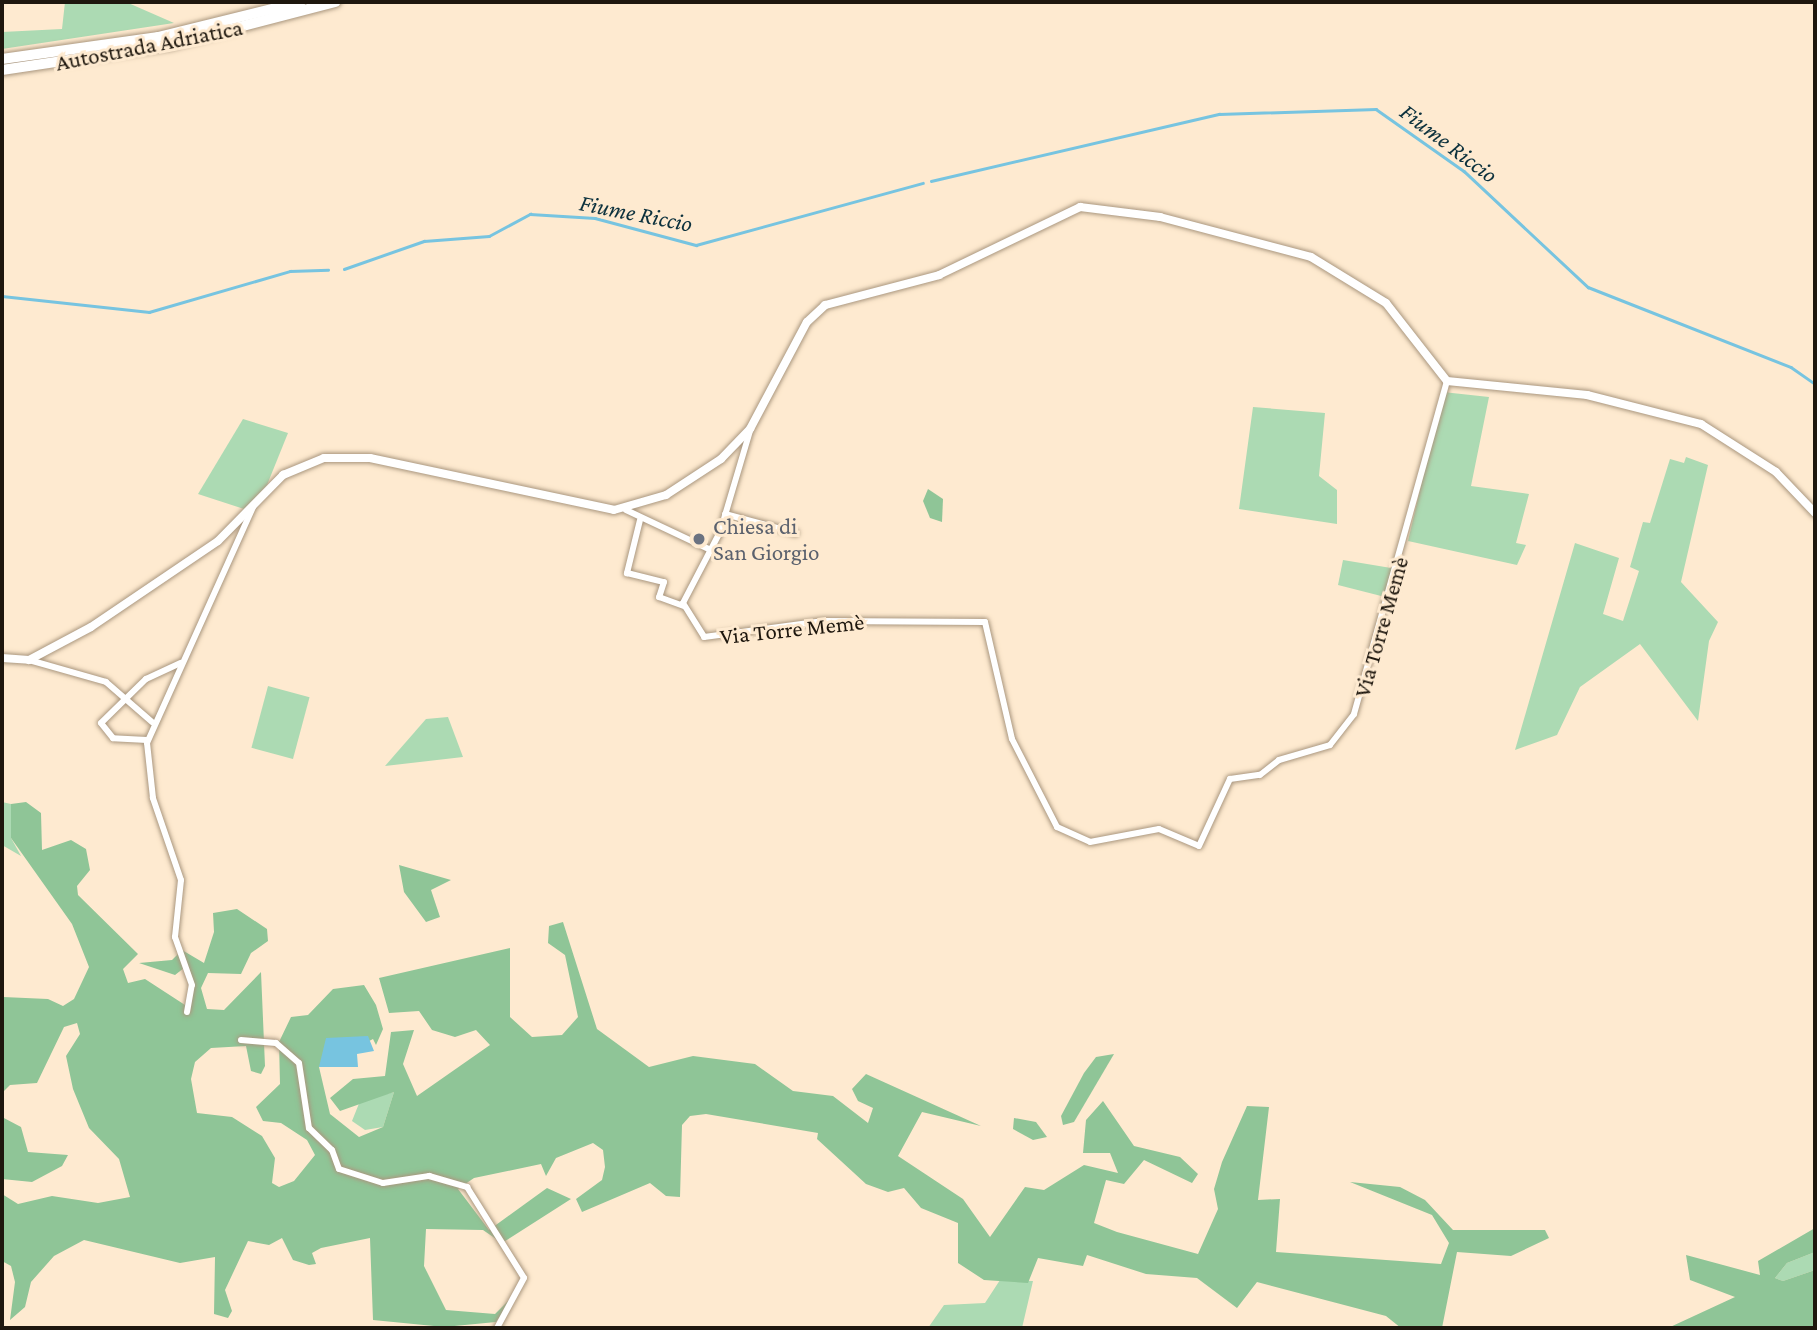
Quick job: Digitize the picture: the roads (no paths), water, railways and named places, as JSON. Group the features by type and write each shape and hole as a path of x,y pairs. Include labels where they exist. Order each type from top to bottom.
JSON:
{"highway":[{"name":"Autostrada Adriatica","path":"2,70 134,51 270,16 301,2"},
{"name":"Autostrada Adriatica","path":"2,59 146,39 335,2"}],"street":[{"path":"640,520 627,573 664,582 659,597 684,606 725,514 750,429 807,321 825,305 939,275 1053,216 1093,206 1173,221 1328,265 1396,312 1447,381 1587,395 1702,424 1776,472 1815,513"},
{"name":"Via Torre Memè","path":"684,606 704,637 824,621 985,622 1012,739 1057,828 1090,842 1159,829 1199,846 1230,779 1260,775 1279,760 1330,745 1354,714 1447,381"},
{"path":"626,510 697,477 750,429"},
{"path":"29,660 91,627 218,541 257,497 299,466 350,456 626,510 640,520 709,549"},
{"path":"187,1012 192,985 175,937 181,880 153,798 147,740 152,722 257,497"},
{"path":"725,514 796,533"},
{"path":"2,658 29,660 90,675 129,698 152,722"},
{"path":"147,740 113,738 101,726 152,674 181,663"},
{"path":"241,1040 276,1043 299,1063 309,1128 332,1150 339,1169 383,1182 429,1176 467,1187 524,1278 498,1328"}],"water":[{"path":"368,1036 374,1051 357,1054 358,1067 319,1067 326,1038"}],"waterway":[{"name":"Fiume Riccio","path":"931,181 1219,114 1376,109 1464,171 1588,287 1791,367 1815,384"},
{"name":"Fiume Riccio","path":"344,269 424,241 489,236 530,214 595,218 696,245 923,183"},
{"name":"Fiume Riccio","path":"2,296 149,312 290,271 328,270"}],"place":[{"name":"Chiesa di San Giorgio","path":"699,539"}]}
